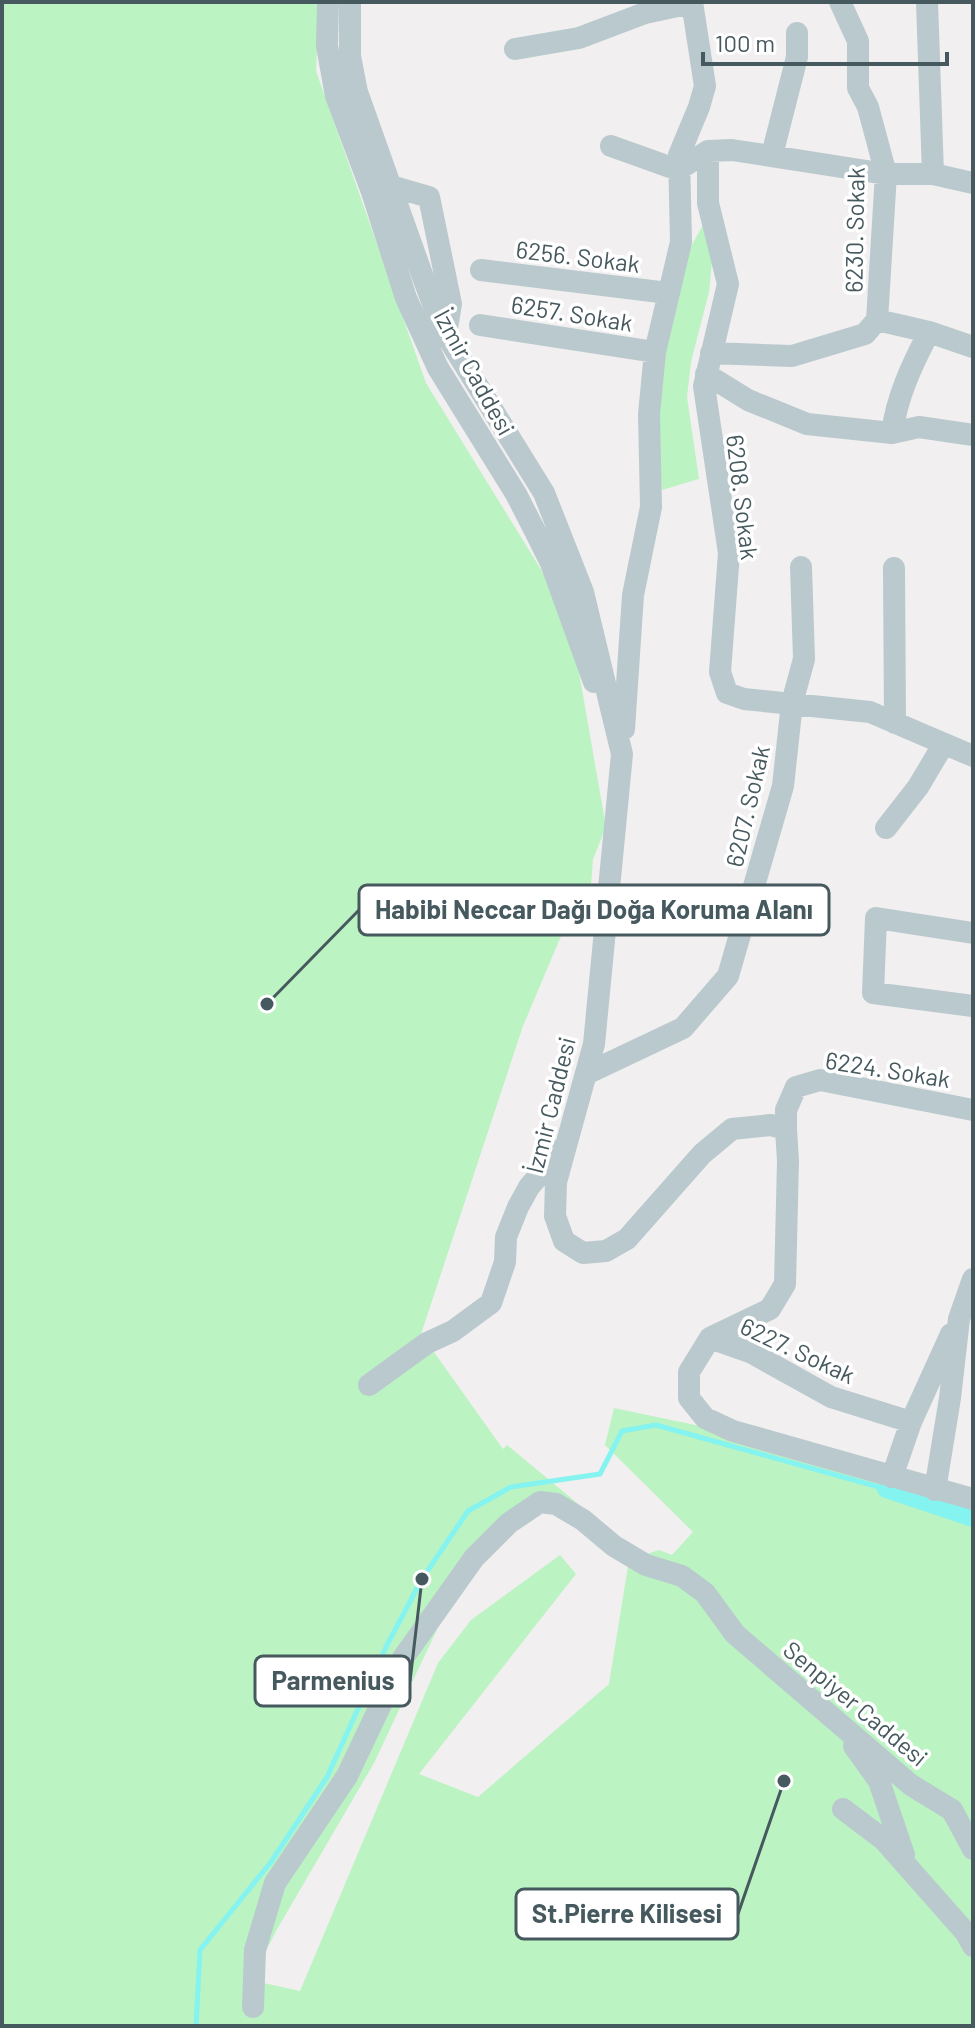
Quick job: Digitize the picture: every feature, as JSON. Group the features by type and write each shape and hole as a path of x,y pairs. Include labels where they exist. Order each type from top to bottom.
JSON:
{"street":[{"name":"İzmir Caddesi","path":"328,2 327,46 336,96 372,192 406,298 438,368 516,494 551,563 568,617 622,754"},
{"name":"İzmir Caddesi","path":"350,2 350,46 357,92 433,306 446,334 544,493 583,592 622,754 594,1044 556,1182 555,1216 564,1241 583,1253 606,1251 627,1239 702,1154 732,1129 771,1125 786,1129"},
{"name":"6230. Sokak","path":"840,2 858,41 858,88 868,107 886,174 877,320 929,332 973,347"},
{"path":"927,2 933,174"},
{"path":"515,49 579,38 645,13 692,3 705,86 699,107 681,144 678,170 681,242 655,352 649,414 651,507 633,595 622,754"},
{"path":"772,155 797,57 797,33"},
{"path":"611,146 678,170"},
{"path":"678,170 708,151 732,150 886,174 933,174 973,183"},
{"name":"6208. Sokak","path":"708,151 708,203 728,284 704,386 729,553 720,672 727,693 744,699 870,712 973,756"},
{"path":"391,186 429,197 451,304 446,334"},
{"name":"6256. Sokak","path":"481,270 668,293"},
{"path":"709,364 792,356 865,334 877,320"},
{"name":"6257. Sokak","path":"480,325 655,352"},
{"path":"892,433 895,409 929,332"},
{"path":"709,364 748,400 807,424 892,433 919,427 973,435"},
{"name":"6207. Sokak","path":"588,1073 683,1028 728,976 783,786 792,703 804,659 801,567"},
{"path":"894,568 895,723"},
{"path":"886,828 918,787 943,745"},
{"path":"973,933 876,918 873,993 973,1006"},
{"name":"6224. Sokak","path":"786,1129 786,1110 796,1087 820,1080 973,1110"},
{"path":"786,1129 785,1284 770,1309 710,1338 689,1372 689,1398 705,1418 733,1431 973,1499"},
{"path":"369,1385 427,1343 453,1331 491,1303 505,1262 506,1237 518,1207 529,1187 566,1145"},
{"path":"892,1477 911,1422 959,1319 973,1279"},
{"path":"935,1490 959,1319"},
{"name":"6227. Sokak","path":"710,1338 750,1352 831,1397 911,1422"},
{"name":"Senpiyer Caddesi","path":"253,2007 255,1950 275,1883 347,1776 411,1647 474,1558 509,1523 540,1502 556,1504 583,1520 614,1546 646,1565 682,1576 705,1593 735,1634 911,1785 952,1810 972,1850"},
{"path":"834,1719 879,1781 904,1850 905,1864"},
{"path":"843,1809 884,1840 966,1933 973,1946"}],"green space":[{"path":"2,2 319,2 316,71 426,383 569,615 606,827 593,859 589,912 572,910 523,1026 421,1334 503,1449 507,1445 641,1556 659,1550 672,1555 693,1532 605,1445 614,1408 719,1430 973,1505 973,2026 2,2026","holes":["543,1503 628,1566 609,1684 478,1797 419,1774 576,1574 560,1555 471,1620 438,1663 300,1991 259,1982 266,1951 276,1931 374,1763 449,1604 524,1508"]},
{"path":"703,225 712,261 709,292 691,362 687,397 699,479 662,490 656,404 659,354 688,252"}],"waterway":[{"path":"196,2026 200,1950 271,1862 327,1777 387,1645 422,1579 468,1511 511,1487 600,1474 622,1431 656,1425 886,1489"},
{"path":"886,1489 973,1518"}],"place":[{"name":"Habibi Neccar Dağı Doğa Koruma Alanı","path":"267,1004"},
{"name":"Parmenius","path":"422,1579"},
{"name":"St.Pierre Kilisesi","path":"784,1781"}]}
